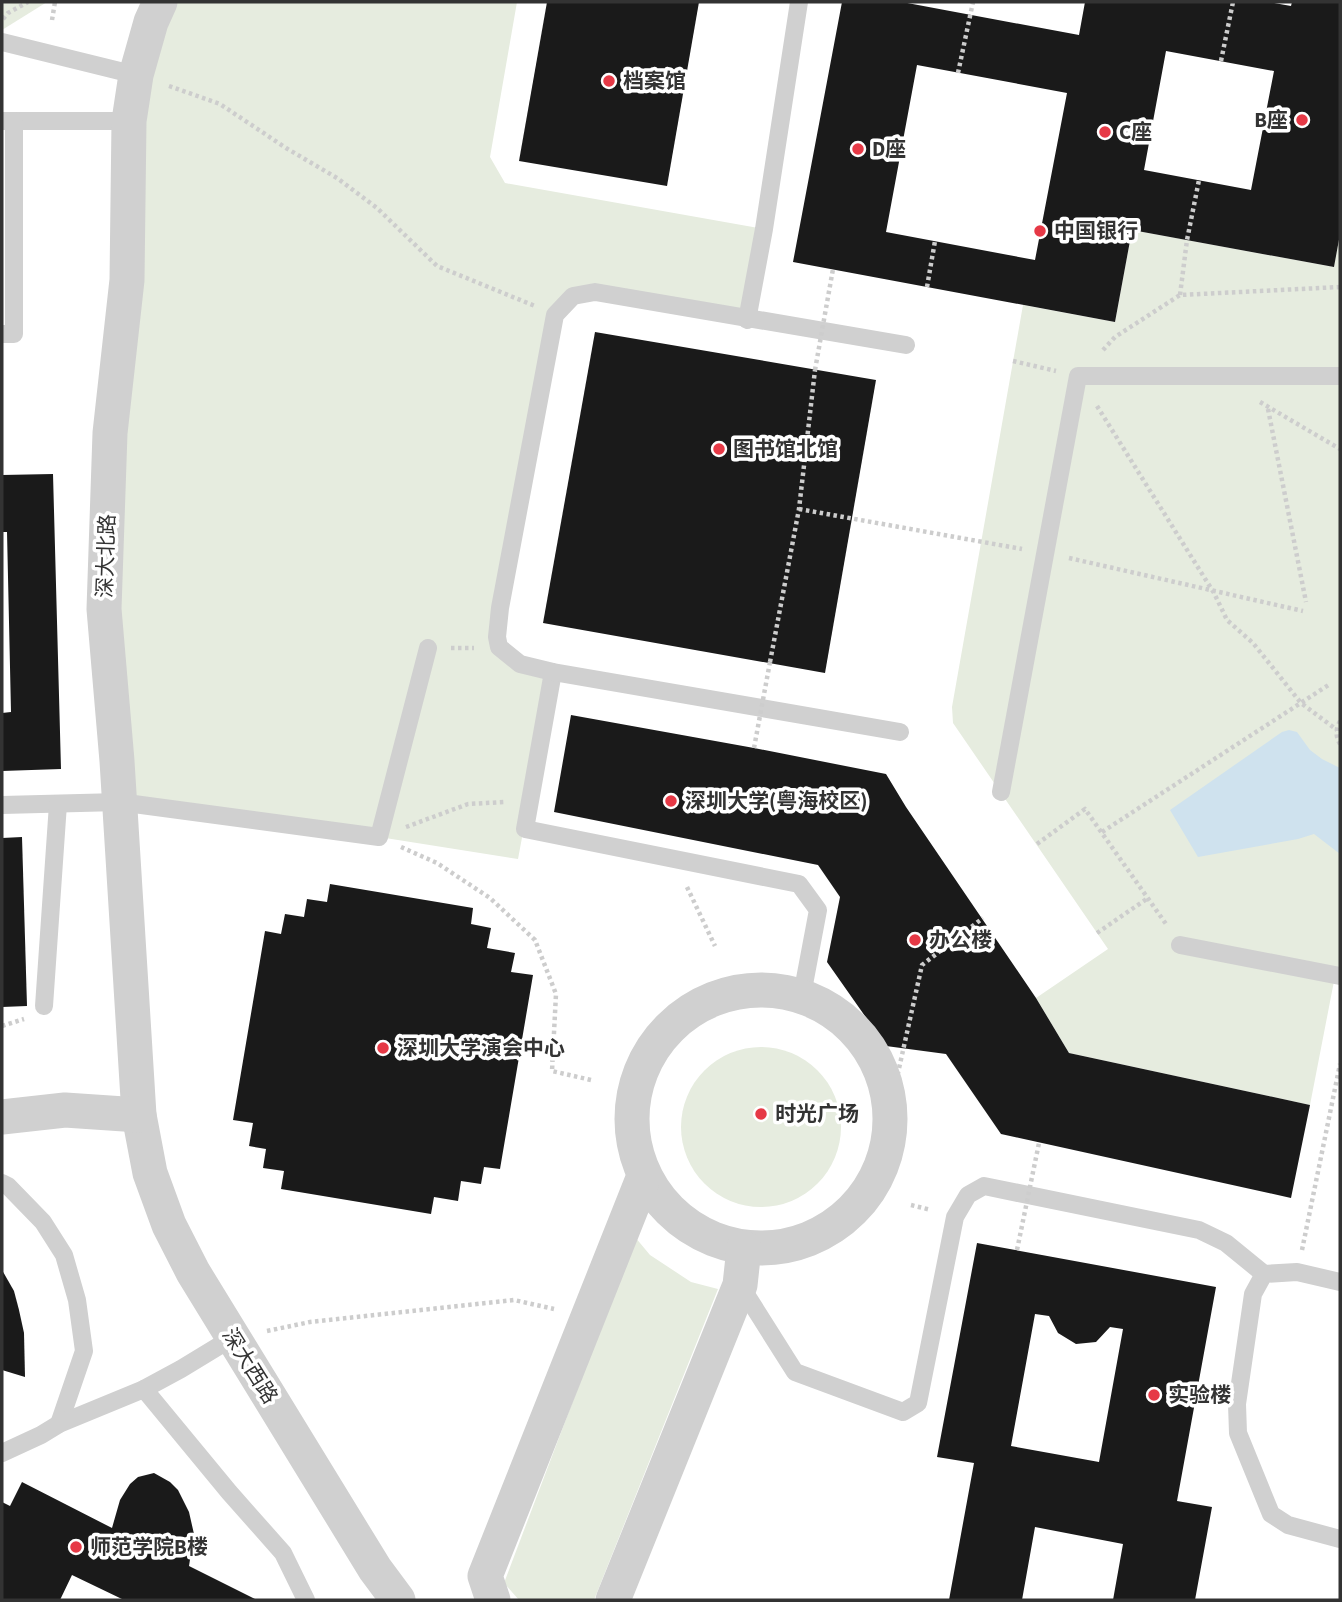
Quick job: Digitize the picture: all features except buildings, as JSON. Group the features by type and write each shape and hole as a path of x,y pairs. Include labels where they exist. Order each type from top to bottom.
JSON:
{"street":[{"name":"深大北路","path":"139,1115 104,609 110,433 127,279 129,121 136,75 151,22 160,2"},
{"path":"751,989 778,990 802,995 831,1009 854,1028 872,1052 885,1080 890,1109 888,1140 881,1168 867,1192 850,1212 825,1231 800,1242 770,1248 744,1248 720,1243 689,1227 663,1205 644,1176 635,1150 631,1120 635,1089 644,1063 660,1037 682,1015 702,1002 727,993 751,989"},
{"path":"2,1117 65,1110 139,1115"},
{"name":"深大西路","path":"139,1115 150,1173 169,1225 193,1272 375,1569 398,1600"},
{"path":"493,1600 485,1576 644,1176"},
{"path":"613,1600 740,1285 744,1248"}],"lane":[{"path":"747,320 799,2"},
{"path":"2,42 136,75"},
{"path":"2,334 14,334 8,121 129,121"},
{"path":"900,732 553,672 520,664 499,648 497,637 500,608 555,315 573,296 594,292 905,345"},
{"path":"1001,792 1078,376 1340,376"},
{"path":"2,805 119,802 379,837 428,648"},
{"path":"553,672 525,829 799,884 818,910 802,995"},
{"path":"44,1006 58,804"},
{"path":"1180,945 1340,976"},
{"path":"2,1184 8,1186 43,1222 64,1255 77,1300 83,1350 59,1424"},
{"path":"740,1285 795,1372 903,1412 918,1403 955,1217 968,1195 984,1186 1199,1230 1226,1243 1264,1274 1297,1272 1340,1282"},
{"path":"1264,1274 1253,1294 1237,1404 1238,1433 1271,1514 1288,1525 1340,1539"},
{"path":"2,1452 59,1424 144,1389 232,1338"},
{"path":"144,1389 283,1553 306,1600"}],"path":[{"path":"2,21 8,13 28,2"},
{"path":"52,20 55,2"},
{"path":"958,73 973,2"},
{"path":"1221,61 1233,2"},
{"path":"136,75 220,104 337,178 377,208 437,266 555,315"},
{"path":"1180,295 1199,180"},
{"path":"927,287 936,241"},
{"path":"754,748 799,509 815,370 833,269"},
{"path":"1115,337 1180,295 1340,287"},
{"path":"1013,361 1078,376 1141,472 1214,593 1227,620 1253,643 1301,703 1337,730"},
{"path":"1228,376 1268,409 1340,449"},
{"path":"1268,409 1306,602"},
{"path":"799,509 1046,553 1303,611"},
{"path":"428,648 499,648"},
{"path":"1102,832 1330,684"},
{"path":"1340,721 1337,730 1340,744"},
{"path":"379,837 468,804 530,800"},
{"path":"1037,844 1085,809 1180,945"},
{"path":"379,837 438,863 490,898 535,940 556,994 552,1071 591,1080"},
{"path":"673,858 715,947"},
{"path":"1097,933 1148,898"},
{"path":"890,1109 922,965 983,918"},
{"path":"1297,1272 1340,1064"},
{"path":"1017,1250 1039,1143"},
{"path":"232,1338 310,1322 514,1300 554,1309"}],"shaded area":[{"path":"2,2 47,2 2,30"},
{"path":"160,2 517,2 490,157 505,183 764,229 747,320 595,293 555,315 499,647 553,672 518,859 379,837 119,802 110,433"},
{"path":"1132,230 1334,267 1340,234 1340,976 1335,976 1310,1105 1069,1053 1036,998 1108,949 953,723 952,707 1023,305 1115,322"},
{"path":"761,1047 792,1053 818,1070 835,1096 841,1127 835,1158 818,1184 792,1201 761,1207 730,1201 704,1184 687,1158 681,1127 687,1096 704,1070 730,1053"},
{"path":"635,1237 650,1255 691,1282 718,1289 594,1600 519,1600 504,1583"}],"water":[{"path":"1282,732 1297,732 1310,750 1322,759 1340,768 1340,854 1314,834 1198,857 1170,810"}],"place":[{"name":"档案馆","path":"609,81"},
{"name":"B座","path":"1302,120"},
{"name":"C座","path":"1105,132"},
{"name":"D座","path":"858,149"},
{"name":"中国银行","path":"1040,231"},
{"name":"图书馆北馆","path":"719,449"},
{"name":"深圳大学(粤海校区)","path":"671,801"},
{"name":"办公楼","path":"915,940"},
{"name":"深圳大学演会中心","path":"383,1048"},
{"name":"时光广场","path":"761,1114"},
{"name":"实验楼","path":"1154,1395"},
{"name":"师范学院B楼","path":"76,1547"}]}
